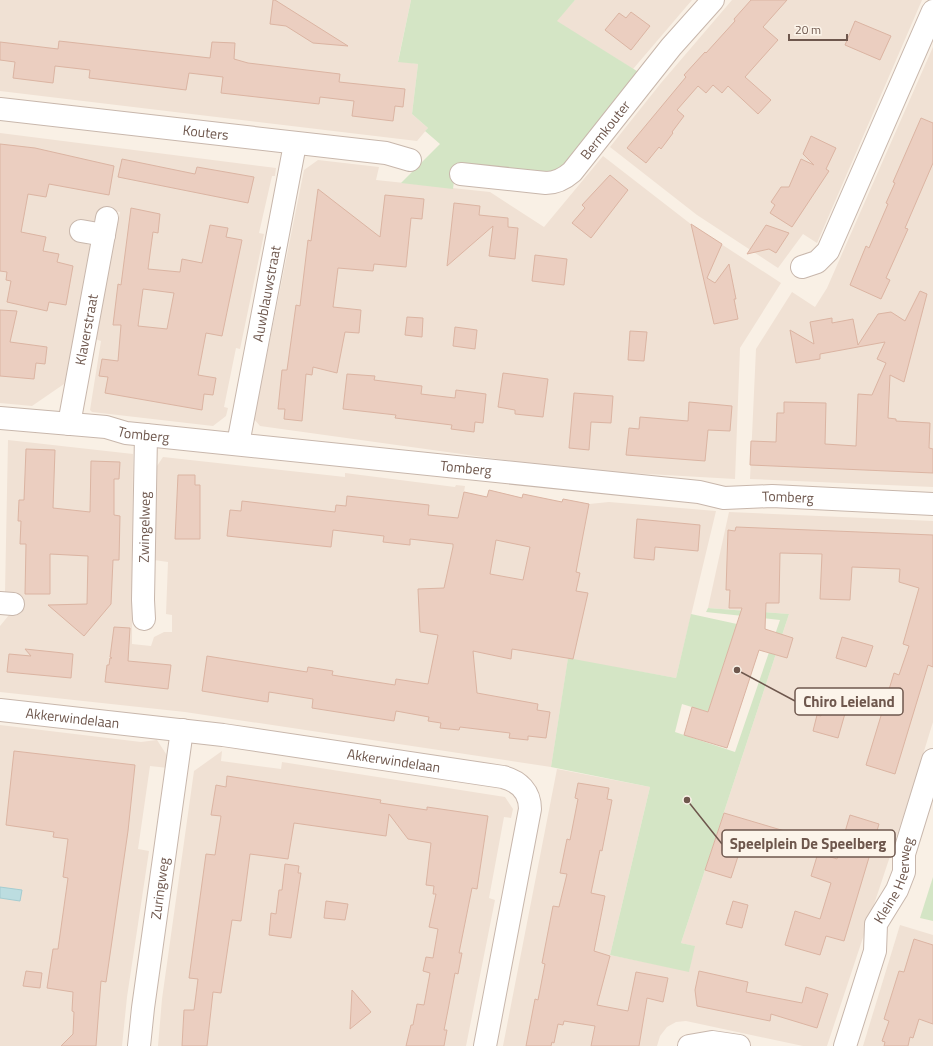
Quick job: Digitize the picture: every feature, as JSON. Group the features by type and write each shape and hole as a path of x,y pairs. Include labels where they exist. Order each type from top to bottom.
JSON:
{"street":[{"name":"Bermkouter","path":"461,174 546,183 556,182 566,177 572,172 671,47 713,0"},
{"path":"802,267 817,262 828,251 933,11"},
{"name":"Kouters","path":"0,109 294,144 392,154 410,160"},
{"name":"Auwblauwstraat","path":"238,444 294,144"},
{"name":"Klaverstraat","path":"69,424 106,227 81,231"},
{"name":"Tomberg","path":"0,418 106,427 126,433 699,492 724,498 772,496 933,504"},
{"name":"Zwingelweg","path":"144,620 143,600 146,435"},
{"name":"Akkerwindelaan","path":"0,710 182,730 503,777 521,786 530,803 529,816 485,1046"},
{"name":"Zuringweg","path":"140,1046 143,1008 182,730"},
{"name":"Kleine Heerweg","path":"845,1046 875,951 876,924 897,890 904,872 904,854 933,760"},
{"path":"689,1046 712,1042 739,1046"}],"shaded area":[{"path":"0,0 411,0 398,61 418,64 412,114 428,128 417,141 0,91"},
{"path":"575,0 692,0 633,69 556,21"},
{"path":"732,0 922,0 817,243 803,234 778,268 697,215 610,147 661,83"},
{"path":"933,47 933,487 750,479 756,349 792,292 815,307 827,288"},
{"path":"0,133 276,168 275,176 272,176 259,233 264,234 240,349 236,348 224,407 228,408 226,416 213,426 92,412 90,410 101,341 95,339 120,212 104,209 93,222 77,219 74,238 91,246 69,366 64,384 32,406 0,403"},
{"path":"603,156 692,225 781,283 740,348 735,479 577,470 260,426 254,419 304,170 318,160 379,167 376,180 490,192 544,227"},
{"path":"8,440 133,454 132,644 151,646 154,637 164,632 172,632 172,615 166,614 168,562 154,560 157,466 163,457 345,477 345,473 455,487 456,485 465,486 464,492 487,497 489,490 522,498 523,494 562,502 563,499 589,504 609,502 716,511 676,678 568,659 551,767 185,712 0,692 0,626 9,615 22,612 22,596 18,595 17,593 5,593"},
{"path":"729,512 933,521 933,722 827,1046 803,1046 686,1021 676,1022 667,1027 660,1036 657,1046 503,1046 557,769 650,787 610,955 689,971 694,946 681,943 789,614 708,608"},
{"path":"0,725 141,742 157,740 168,757 168,768 150,766 138,849 149,851 127,997 122,1046 0,1046"},
{"path":"222,751 221,761 281,769 282,762 505,797 513,809 511,818 504,817 489,898 495,900 466,1046 158,1046 162,999 194,771"},
{"path":"900,925 933,935 933,1046 863,1046"}],"green space":[{"path":"411,0 575,0 557,21 640,73 559,173 456,165 453,189 401,183 440,144 425,131 428,128 412,114 418,64 398,62"},
{"path":"708,608 789,614 681,943 695,946 689,972 610,955 650,787 551,767 568,658 676,678 691,614 737,624 708,712 682,704 675,732 735,752 780,620 706,612"},
{"path":"933,877 933,921 920,918"}],"water":[{"path":"0,887 22,890 20,901 0,898"}],"building":[{"path":"273,0 348,46 313,43 286,26 270,24"},
{"path":"751,0 787,0 763,27 778,40 745,77 771,100 758,114 728,86 722,93 713,85 706,93 698,86 677,110 684,116 672,132 673,133 661,149 659,147 646,163 627,148 686,77 684,75 735,21 734,19"},
{"path":"631,12 650,26 631,50 605,30 619,13 626,18"},
{"path":"855,21 891,36 880,60 845,45"},
{"path":"59,41 210,58 212,42 235,43 234,59 248,63 340,74 339,82 405,89 403,107 395,106 393,121 352,116 354,101 320,97 319,104 221,93 223,77 189,73 186,90 89,78 90,70 55,66 53,83 13,78 15,62 0,60 0,42 58,49"},
{"path":"921,118 933,123 933,163 905,228 908,229 886,278 890,280 881,299 850,285 866,246 869,248 888,204 886,203 895,183 893,182"},
{"path":"811,136 836,148 826,169 829,171 792,227 770,213 775,205 771,202 781,187 789,187 801,159 814,165 803,154"},
{"path":"0,144 35,148 114,166 109,195 49,184 46,197 28,194 21,232 46,237 43,251 59,254 57,262 73,266 66,305 49,302 47,311 7,302 11,281 6,280 7,272 0,271"},
{"path":"122,159 195,174 197,167 254,177 248,203 118,177"},
{"path":"610,175 628,190 591,238 572,223 585,208 582,205"},
{"path":"318,189 380,237 385,195 424,199 422,219 411,218 406,267 374,264 373,271 338,268 333,307 361,310 359,333 345,332 337,373 313,367 312,375 306,374 302,421 284,419 285,409 278,409 282,370 287,370 296,305 300,306 308,240 311,241"},
{"path":"454,203 480,206 479,215 508,218 508,227 518,228 515,259 489,256 493,226 447,266"},
{"path":"131,208 160,214 158,233 153,232 148,269 180,272 182,259 202,263 210,225 228,228 226,237 242,240 222,336 206,333 198,375 216,378 213,395 204,394 202,410 105,393 108,377 99,376 102,359 118,361 121,325 113,325 118,284 121,285","holes":["143,289 174,293 167,329 138,326"]},
{"path":"691,224 722,244 707,278 715,283 729,264 736,299 734,299 738,319 714,324"},
{"path":"766,225 789,233 776,253 769,249 747,254"},
{"path":"535,255 567,259 564,285 532,281"},
{"path":"920,291 927,294 904,382 890,375 888,418 896,419 896,421 930,423 929,448 933,449 933,473 750,465 751,441 776,442 777,413 784,413 784,402 826,403 825,444 856,446 858,394 872,395 886,363 877,359 885,342 820,354 820,359 796,363 790,330 814,344 810,322 832,318 832,323 853,319 858,345 878,314 891,312 905,321"},
{"path":"0,310 17,311 10,342 47,347 45,364 36,363 34,379 0,376"},
{"path":"407,317 423,318 422,337 405,335"},
{"path":"455,327 477,330 475,349 453,346"},
{"path":"630,331 647,332 644,361 628,360"},
{"path":"503,373 548,379 543,417 515,414 515,410 498,407"},
{"path":"347,374 375,376 374,380 422,386 421,394 455,398 456,390 486,394 483,423 475,422 474,432 451,429 452,425 395,418 396,415 343,409"},
{"path":"574,393 613,396 611,423 591,422 589,450 569,448"},
{"path":"689,402 732,406 730,431 708,430 705,461 626,455 629,428 639,429 640,417 688,421"},
{"path":"26,449 55,450 53,508 90,512 91,461 120,462 119,479 114,479 114,515 120,516 119,560 113,560 111,604 84,636 48,605 87,604 88,556 50,554 50,594 25,594 26,544 20,544 21,521 18,521 19,500 24,500"},
{"path":"178,475 195,475 195,485 200,485 200,539 175,539"},
{"path":"489,490 522,498 523,494 562,502 563,499 589,504 576,572 580,573 576,591 588,593 573,659 512,649 511,659 473,651 477,693 538,704 537,710 550,712 546,738 528,736 528,740 509,738 510,733 460,727 459,730 440,728 441,723 428,721 429,717 396,711 394,721 312,708 313,699 269,692 268,702 202,691 207,656 307,672 308,667 333,671 332,675 395,685 396,679 428,684 438,635 420,632 418,589 444,588 453,544 410,539 410,545 383,542 384,536 333,530 331,547 227,536 230,510 241,511 242,501 335,512 336,505 346,506 347,496 429,505 428,515 458,518 464,492 487,497","holes":["496,540 530,547 523,580 490,574"]},
{"path":"637,519 700,525 698,551 655,547 654,560 634,558"},
{"path":"736,527 933,535 933,667 928,665 895,774 866,765 894,673 899,675 909,646 903,644 919,588 899,582 900,569 852,567 850,600 820,599 822,554 780,553 779,603 766,603 765,629 793,638 787,658 759,650 727,748 684,735 692,707 708,712 742,608 729,608 730,590 726,590 728,530 735,531"},
{"path":"114,627 130,628 128,661 171,665 168,689 105,682 107,665 109,665 110,658 112,658 110,657"},
{"path":"842,637 873,646 866,667 836,658"},
{"path":"25,649 73,654 71,678 7,672 9,654 31,656"},
{"path":"825,703 846,710 838,738 813,731 817,715 821,716"},
{"path":"14,751 135,765 128,831 106,982 101,981 96,1046 61,1046 73,1034 73,992 47,988 53,949 58,949 68,878 63,877 68,839 53,837 54,832 6,825"},
{"path":"227,776 381,800 380,803 427,810 427,807 488,816 477,889 472,888 459,953 462,953 458,974 455,973 444,1030 447,1030 444,1046 406,1046 411,1025 413,1025 417,1004 424,1005 430,973 423,971 426,957 433,958 438,929 429,927 436,894 433,894 434,886 426,885 431,843 408,839 389,814 386,836 294,823 288,859 250,854 241,921 232,920 221,993 213,992 207,1046 182,1046 184,1010 194,1010 198,979 189,978 206,854 215,855 221,816 211,815 216,785 226,787"},
{"path":"578,783 609,788 607,799 612,800 602,851 600,850 591,893 605,896 594,951 610,956 597,1005 628,1011 636,972 668,978 663,1002 647,998 639,1046 591,1046 595,1026 564,1021 563,1025 558,1024 554,1043 552,1042 551,1046 526,1046 535,999 538,1000 545,964 542,963 553,906 559,907 567,874 560,873 567,839 570,840 578,799 575,798"},
{"path":"724,813 788,832 780,856 742,844 731,878 705,870"},
{"path":"850,815 879,824 844,941 826,936 820,955 785,945 795,911 820,919 831,883 811,876 818,853 837,859"},
{"path":"285,864 299,866 298,873 301,873 291,938 269,935 271,913 276,914 279,890 282,890"},
{"path":"326,901 348,904 345,920 324,918"},
{"path":"733,901 748,905 742,928 726,924"},
{"path":"914,939 933,945 933,1024 919,1019 913,1038 910,1037 908,1046 884,1046 885,1042 882,1041 889,1021 884,1019 899,971 904,972"},
{"path":"26,971 42,973 40,988 23,986"},
{"path":"699,971 748,982 746,992 802,1003 806,987 828,994 817,1028 771,1014 770,1021 697,1006 695,990"},
{"path":"352,990 371,1012 350,1029"}],"place":[{"name":"Chiro Leieland","path":"737,670"},
{"name":"Speelplein De Speelberg","path":"687,800"}]}
